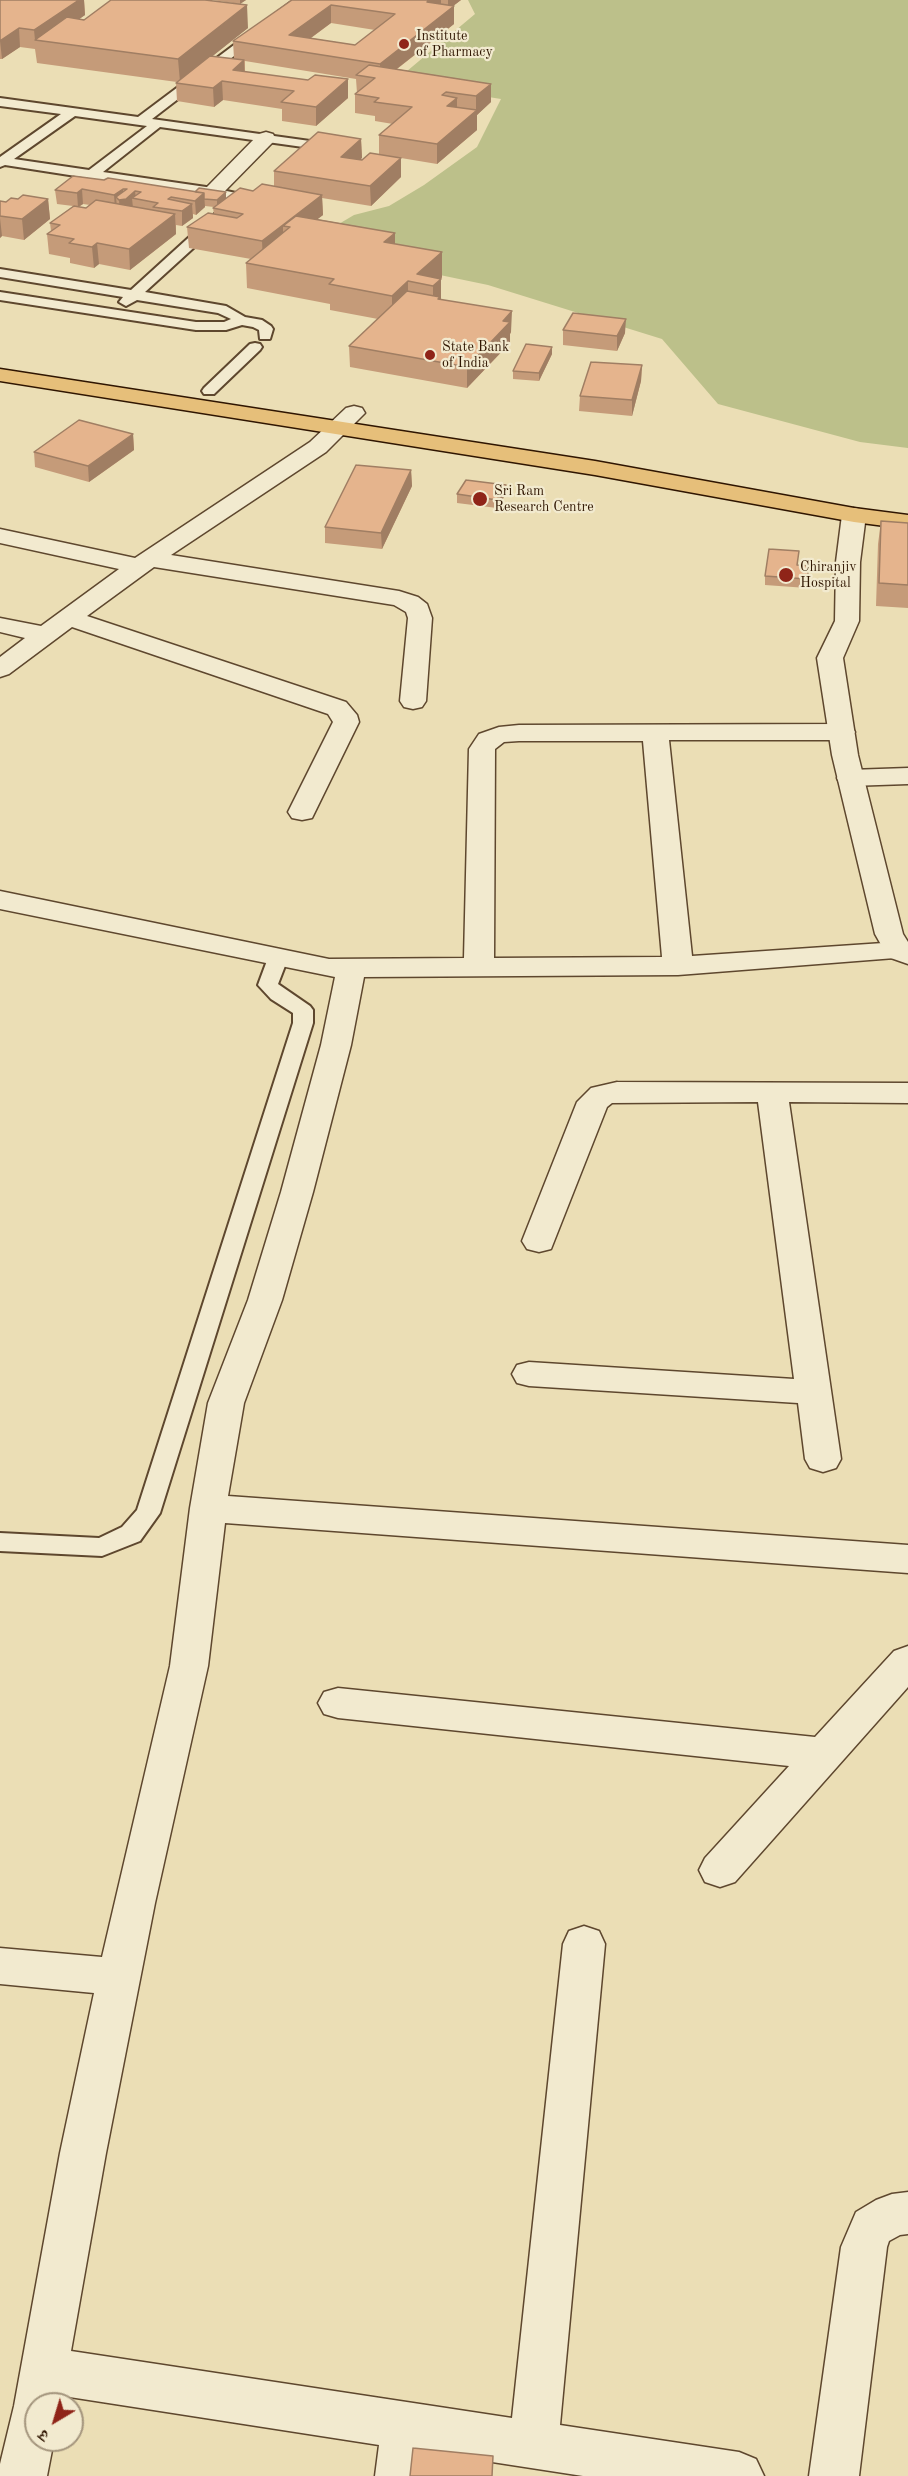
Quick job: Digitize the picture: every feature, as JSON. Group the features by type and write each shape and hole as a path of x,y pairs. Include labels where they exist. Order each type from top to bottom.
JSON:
{"main road":[{"path":"0,358 209,391 346,421 595,468 854,515 908,522"},
{"path":"0,375 346,421 908,502"}],"street":[{"path":"213,192 267,138"},
{"path":"0,669 145,562 318,447 346,421"},
{"path":"854,515 848,562 847,621 830,658 850,778 889,934 903,953"},
{"path":"0,536 145,562 399,598 418,609 420,618 413,701"},
{"path":"69,618 337,708 344,714 346,723 302,812"},
{"path":"0,625 46,636"},
{"path":"479,968 482,749 488,740 499,735 519,733 842,732"},
{"path":"655,733 678,966"},
{"path":"850,778 908,776"},
{"path":"0,900 329,968 678,966 903,953"},
{"path":"40,2392 83,2153 134,1903 189,1666 208,1508 226,1403 264,1300 297,1192 336,1046 351,968"},
{"path":"538,1241 593,1102 602,1095 617,1092 908,1093"},
{"path":"772,1093 823,1460"},
{"path":"529,1374 813,1392"},
{"path":"208,1508 908,1559"},
{"path":"720,1870 908,1661"},
{"path":"338,1703 824,1754"},
{"path":"534,2445 584,1944"},
{"path":"0,1966 119,1977"},
{"path":"834,2476 864,2247 872,2227 892,2215 908,2213"},
{"path":"84,2399 406,2425 739,2476"},
{"path":"400,2476 406,2425"},
{"path":"22,2476 27,2452"}],"lane":[{"path":"141,121 301,0"},
{"path":"0,102 267,138 306,144 314,148 288,173"},
{"path":"2,162 72,112"},
{"path":"92,174 158,123"},
{"path":"2,162 213,192 240,198 114,314"},
{"path":"237,201 259,198"},
{"path":"0,273 221,309 235,315 240,320"},
{"path":"0,296 210,327 226,326 240,320 257,323 266,329 265,336"},
{"path":"209,391 255,347"},
{"path":"0,1542 102,1546 131,1534 148,1513 303,1023 303,1010 278,995 268,985 278,958"}],"green space":[{"path":"468,0 908,0 908,448 860,442 718,404 662,339 488,285 411,269 315,238 354,215 389,206 424,185 477,147 501,99 394,82 475,14"}],"building":[{"path":"0,0 79,0 34,30 19,28 0,41"},
{"path":"111,0 205,0 247,5 178,59 35,40 67,17 84,20"},
{"path":"292,0 429,0 427,2 454,6 380,64 233,41","holes":["331,5 395,14 355,45 289,35"]},
{"path":"210,56 244,60 233,70 308,80 315,75 348,79 316,107 281,102 294,91 222,81 213,88 176,83"},
{"path":"369,65 491,84 476,96 446,92 442,95 457,98 447,106 477,110 437,144 379,135 412,107 374,102 379,98 355,94 375,78 356,75"},
{"path":"318,132 361,139 341,157 362,160 370,153 401,158 370,186 274,171"},
{"path":"73,176 104,180 108,178 204,193 195,201 171,197 168,199 192,204 182,211 153,207 158,203 132,198 141,192 135,191 126,199 119,200 116,197 127,189 114,195 82,189 77,193 55,190"},
{"path":"262,184 322,195 262,241 187,227 208,213 237,218 243,214 213,208 240,188 253,191"},
{"path":"199,188 226,192 217,200 204,199 204,193 195,192"},
{"path":"23,195 48,199 22,219 0,216 0,201 18,199"},
{"path":"96,200 175,214 129,249 97,243 92,247 69,243 74,239 47,234 60,225 50,223 74,206 86,208"},
{"path":"296,216 395,233 384,242 442,252 417,274 441,279 433,286 408,281 392,296 329,284 334,279 246,263 290,227 283,226"},
{"path":"407,291 440,297 438,299 512,311 503,321 510,322 467,367 349,346"},
{"path":"573,313 626,319 617,336 563,330"},
{"path":"526,344 552,347 539,373 513,371"},
{"path":"591,362 642,365 632,400 580,396"},
{"path":"79,420 133,434 88,466 34,452"},
{"path":"356,465 411,470 381,533 325,527"},
{"path":"466,480 506,485 497,500 457,494"},
{"path":"881,521 908,523 908,585 879,583"},
{"path":"769,549 799,551 797,565 809,566 807,579 765,576"},
{"path":"413,2448 493,2456 492,2476 410,2476"}],"place":[{"name":"Institute of Pharmacy","path":"404,44"},
{"name":"State Bank of India","path":"430,355"},
{"name":"Sri Ram Research Centre","path":"480,499"},
{"name":"Chiranjiv Hospital","path":"786,575"}]}
